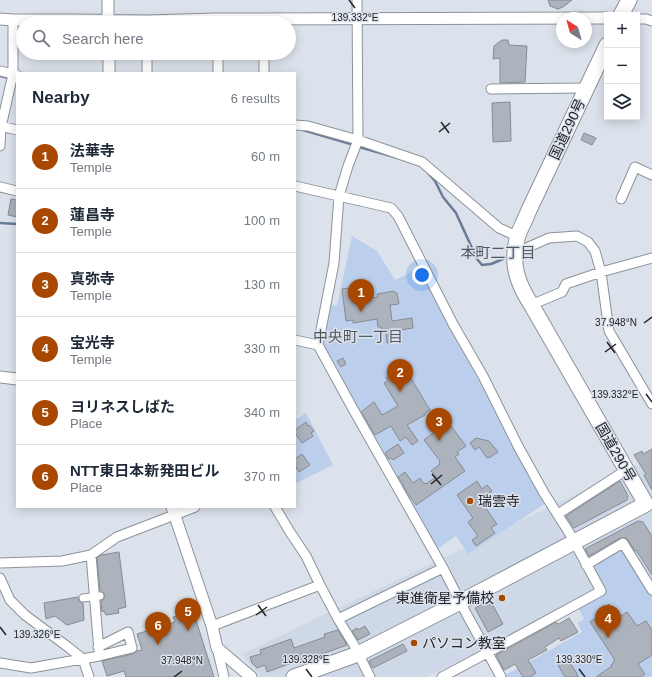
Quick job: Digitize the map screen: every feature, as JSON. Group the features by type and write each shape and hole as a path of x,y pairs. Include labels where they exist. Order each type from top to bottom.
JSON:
{"highway":[{"path":"623,12 629,0"},
{"name":"国道290号","path":"294,677 358,654 574,542 649,509 523,291 518,280 514,258 517,243 606,48"}],"street":[{"path":"108,0 108,16"},
{"path":"357,0 358,140 339,196 334,263 318,345 443,568 501,677"},
{"path":"296,20 604,18"},
{"path":"0,19 13,20 15,74 1,126 0,146"},
{"path":"640,19 652,21"},
{"path":"108,60 109,72"},
{"path":"147,60 147,72"},
{"path":"218,60 218,72"},
{"path":"264,60 264,72"},
{"path":"0,71 15,74"},
{"path":"491,88 587,88"},
{"path":"1,126 16,130"},
{"path":"296,126 308,126 358,140 422,162 499,228 512,234 517,243 524,249 549,238 577,236 588,242 595,251 601,272 609,331 652,404"},
{"path":"621,199 635,168 652,176"},
{"path":"296,186 391,208 398,216 453,324 483,376 521,452 601,591 442,677"},
{"path":"0,187 16,190"},
{"path":"532,306 562,292 566,284 601,272 652,258"},
{"path":"296,340 318,345"},
{"path":"0,377 16,379"},
{"path":"558,514 627,470"},
{"path":"0,563 62,561 91,555 117,537 173,511 189,508"},
{"path":"276,508 306,556 370,677"},
{"path":"173,511 212,626 224,677"},
{"path":"586,565 623,543 652,590"},
{"path":"0,663 31,668 83,659 99,652 91,555"},
{"path":"338,619 443,568"},
{"path":"0,578 10,600 25,615 83,659 89,677"},
{"path":"212,626 320,585"},
{"path":"83,598 100,596"},
{"path":"217,648 251,677"}],"shaded area":[{"path":"352,236 377,251 395,280 418,269 546,503 468,554 456,536 437,549 425,525 324,347 329,304 337,306"},
{"path":"306,413 333,465 296,484 296,419"},
{"path":"652,458 652,583 597,591 489,648 426,677 260,677 242,654"},
{"path":"623,543 652,590 652,677 502,677 582,632 577,623 584,619 576,604 601,591 586,565"}],"building":[{"path":"548,0 572,0 558,9 550,6"},
{"path":"502,40 508,40 509,45 527,46 525,82 500,83 500,58 493,59 494,46"},
{"path":"510,102 511,141 493,142 492,103"},
{"path":"584,133 596,138 592,145 581,140"},
{"path":"11,199 16,200 16,217 8,215"},
{"path":"350,288 352,300 378,297 377,294 394,291 397,293 399,304 390,305 392,321 412,318 413,328 394,331 395,342 387,343 386,332 382,332 381,327 378,327 377,319 353,323 353,320 346,321 342,289"},
{"path":"343,358 346,364 341,367 337,361"},
{"path":"404,367 430,410 425,413 425,415 407,425 418,441 412,445 406,437 400,441 391,426 375,435 361,412 374,402 382,415 398,406 384,383 388,381 386,378"},
{"path":"306,422 314,431 311,433 313,436 302,443 296,434 296,429"},
{"path":"448,422 466,446 457,452 459,454 455,457 465,471 416,505 398,477 405,472 413,483 420,478 424,484 426,484 436,477 431,471 440,464 440,461 424,440"},
{"path":"476,438 489,441 498,452 487,458 479,447 475,450 470,443"},
{"path":"398,444 404,453 393,460 391,458 389,459 385,453"},
{"path":"652,449 652,490 644,475 646,474 634,455 642,451 643,454"},
{"path":"302,454 310,465 299,472 296,468 296,458"},
{"path":"477,481 482,489 487,485 492,491 485,496 491,503 485,507 497,524 491,528 495,533 476,546 472,540 478,536 468,522 473,518 457,495"},
{"path":"620,481 628,496 627,500 574,528 566,516"},
{"path":"638,521 643,522 652,536 652,575 636,550 635,551 626,538 620,538 589,556 585,549"},
{"path":"119,552 126,607 118,609 119,613 106,615 104,611 102,612 101,601 105,596 104,593 100,591 97,558 101,555"},
{"path":"78,597 79,601 83,603 84,620 67,625 55,616 46,619 44,603"},
{"path":"490,600 503,624 488,632 475,608"},
{"path":"609,604 618,618 627,612 637,626 646,621 652,630 652,655 638,664 645,674 641,677 596,677 612,666 613,661 615,660 590,622 604,612 602,609"},
{"path":"193,611 214,677 126,677 124,671 107,676 102,661 133,654 142,650 137,634 175,622 173,617"},
{"path":"569,618 578,632 561,641 559,638 545,647 547,650 528,660 536,673 530,677 523,677 515,664 504,670 496,655 556,622 559,624"},
{"path":"365,626 370,634 358,640 352,631 357,628 358,630"},
{"path":"338,630 347,645 267,672 265,665 257,668 252,663 250,657 261,654 260,650 291,639 294,648 325,637 324,634"},
{"path":"403,644 407,651 373,668 369,661"},
{"path":"567,659 578,677 565,677 558,665"}],"waterway":[{"path":"0,76 16,80"},
{"path":"303,130 354,145"},
{"path":"359,147 398,158"},
{"path":"428,173 435,181 443,197 456,213 477,259 482,265 491,264 503,259"},
{"path":"0,223 16,224"}],"place":[{"name":"法華寺","path":"361,312"},
{"name":"蓮昌寺","path":"400,392"},
{"name":"真弥寺","path":"439,441"},
{"name":"瑞雲寺","path":"470,501"},
{"name":"東進衛星予備校","path":"502,598"},
{"name":"ヨリネスしばた","path":"188,631"},
{"name":"宝光寺","path":"608,638"},
{"name":"パソコン教室","path":"414,643"},
{"name":"NTT東日本新発田ビル","path":"158,645"}],"district":[{"name":"本町二丁目","path":"498,253"},
{"name":"中央町一丁目","path":"358,337"}]}
